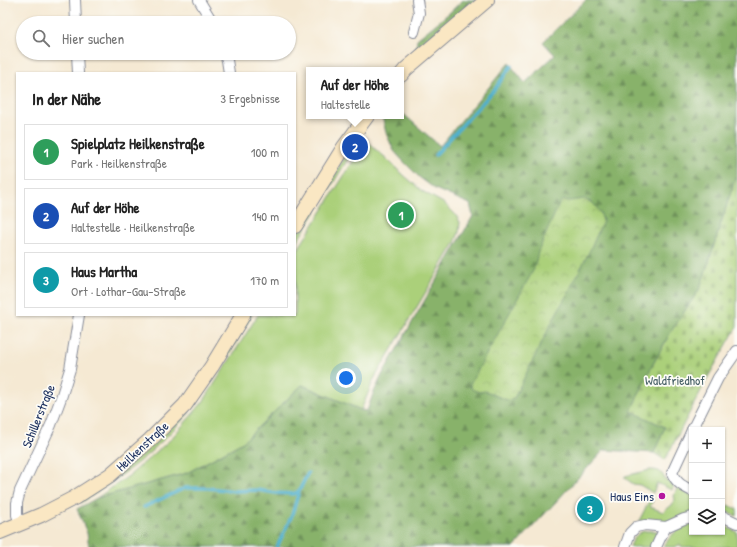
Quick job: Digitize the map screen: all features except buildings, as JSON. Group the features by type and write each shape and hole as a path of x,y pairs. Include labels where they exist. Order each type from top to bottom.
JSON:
{"street":[{"path":"75,0 76,16"},
{"path":"199,0 209,16"},
{"path":"414,32 419,13 417,0"},
{"path":"404,71 487,0"},
{"path":"77,60 78,72"},
{"path":"227,60 229,72"},
{"path":"296,224 344,147 365,119"},
{"name":"Schillerstraße","path":"20,523 17,515 17,504 20,491 51,425 61,398 70,368 79,316"},
{"name":"Heilkenstraße","path":"0,532 69,501 110,475 150,440 185,405 212,366 238,318"},
{"path":"694,427 718,378 737,351"},
{"path":"689,437 672,474 674,479 679,484 689,489"},
{"path":"725,517 737,523"},
{"path":"625,547 630,533 636,528 645,525 666,527 689,518"},
{"path":"656,547 666,527"}],"green space":[{"path":"463,0 476,0 416,50 417,39"},
{"path":"586,0 737,0 737,173 699,290 672,330 652,366 631,411 665,427 654,453 604,450 514,547 89,547 87,533 77,509 97,498 187,473 243,442 302,385 361,410 367,411 382,375 473,216 470,204 435,189 419,177 404,162 394,151 386,133 383,119 404,119 404,115 440,146 509,63 525,83 555,55 543,42"},
{"path":"370,143 422,191 445,204 455,214 460,222 459,232 455,243 374,379 361,410 302,385 243,442 187,473 97,498 130,475 170,440 203,402 257,316 296,316 296,252 364,144"},
{"path":"348,152 351,154 296,243 296,235"},
{"name":"Waldfriedhof","path":"737,173 737,327 708,377 665,460 654,453 665,427 631,411 652,366 672,330 699,290"},
{"path":"584,199 593,203 600,212 603,221 591,248 514,398 509,401 485,391 479,392 473,390 470,384 534,269 538,252 560,202 563,200 570,201"},
{"path":"247,316 251,316 232,350 202,395 194,406 190,406"},
{"path":"189,411 189,413 171,432 150,452 121,475 81,503 81,500"},
{"path":"650,470 657,470 660,472 670,484 674,486 672,490 657,483 653,493 640,485 633,484 625,478 625,476"},
{"path":"677,488 689,494 689,514 665,523 639,521 650,499 653,500 650,507 663,512 672,505 675,499 674,496"},
{"path":"728,505 737,509 737,516 726,511"},
{"path":"689,525 689,535 725,535 725,526 737,532 737,547 682,547 679,545 677,547 664,547 669,538 683,527"},
{"path":"645,531 658,532 652,547 630,547 635,537 639,533"}],"waterway":[{"path":"435,155 495,89 511,66"},
{"path":"277,547 292,515 299,491 308,473"},
{"path":"144,507 185,488 208,488 235,491 257,490 293,494 299,491"}],"place":[{"name":"Auf der Höhe","path":"355,147"},
{"name":"Spielplatz Heilkenstraße","path":"401,215"},
{"name":"Haus Eins","path":"662,496"},
{"name":"Haus Martha","path":"590,509"}]}
